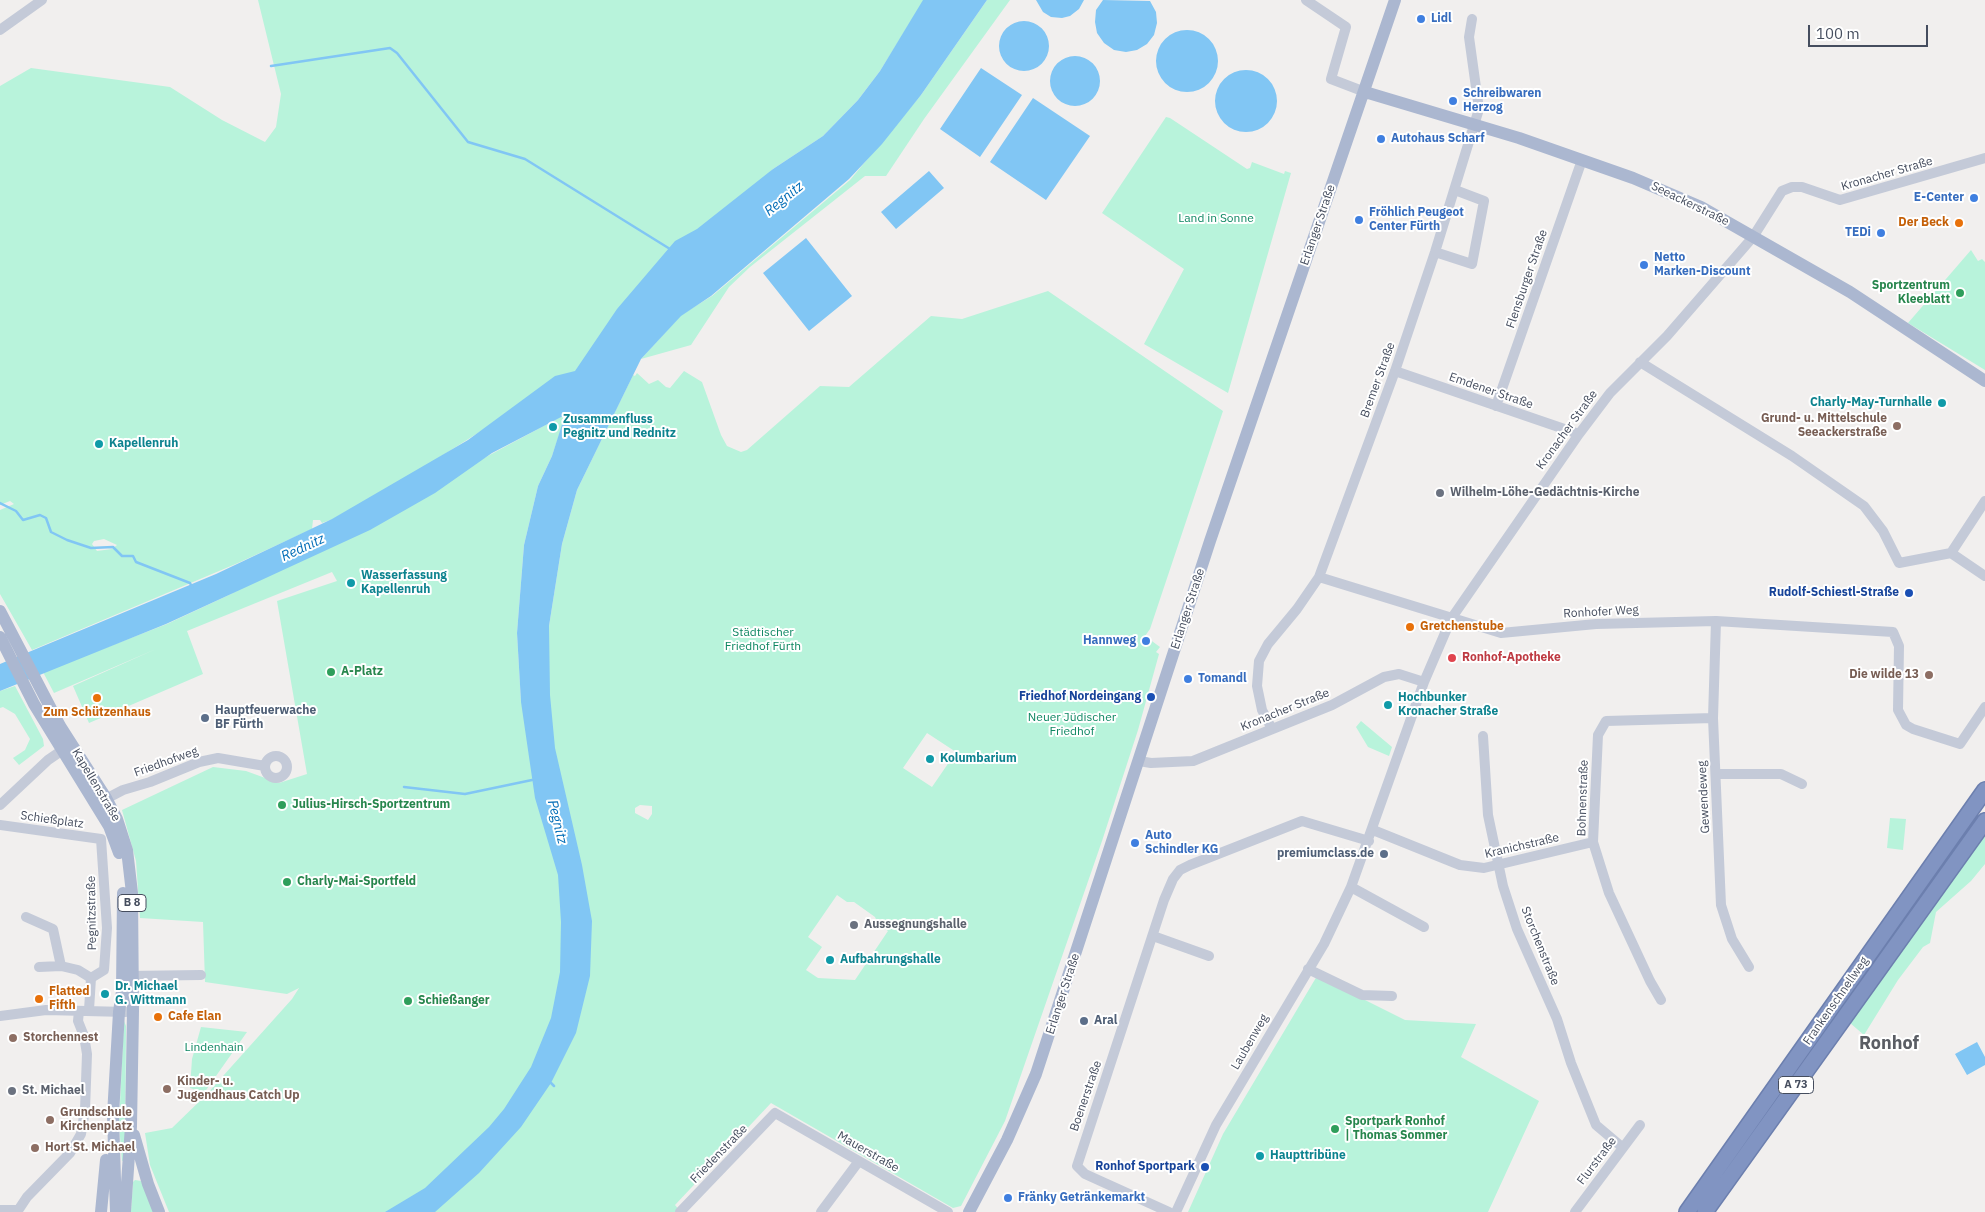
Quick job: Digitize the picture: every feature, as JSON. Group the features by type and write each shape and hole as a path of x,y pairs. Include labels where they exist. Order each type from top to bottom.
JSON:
{"highway":[{"name":"Frankenschnellweg","path":"1687,1212 1985,790"},
{"name":"Frankenschnellweg","path":"1706,1212 1985,822"}],"main road":[{"name":"Erlanger Straße","path":"969,1212 1007,1140 1036,1074 1283,324 1365,92 1395,0"},
{"name":"Seeackerstraße","path":"1365,92 1475,124 1582,160 1667,192 1714,214 1850,292 1985,381"},
{"name":"Kapellenstraße","path":"0,611 8,643 39,701 66,747 121,830 130,870 128,976 133,1011 131,1126 125,1212"},
{"name":"Kapellenstraße","path":"116,1212 113,1115 119,1012 128,976"},
{"name":"Kapellenstraße","path":"101,1212 108,1134 113,1115"},
{"path":"131,1126 148,1184 159,1212"}],"street":[{"path":"0,30 42,0"},
{"path":"1306,0 1346,27 1331,79 1365,92"},
{"name":"Bremer Straße","path":"1272,728 1262,710 1257,686 1259,661 1268,644 1320,577 1395,371 1475,124 1480,100 1469,37 1472,20"},
{"name":"Kronacher Straße","path":"1140,760 1151,763 1193,761 1340,702 1384,677 1399,674 1424,682 1451,619 1579,434 1610,393 1667,336 1753,237 1782,191 1792,187 1802,187 1840,200 1985,158"},
{"name":"Flensburger Straße","path":"1496,406 1582,160"},
{"path":"1435,252 1472,264 1484,201 1455,190"},
{"path":"1640,362 1683,391 1792,456 1864,506 1883,530 1899,562 1951,553 1985,576"},
{"name":"Emdener Straße","path":"1395,371 1579,434"},
{"path":"1951,553 1985,501"},
{"name":"Ronhofer Weg","path":"1320,577 1451,619 1502,632 1596,624 1716,621 1893,632 1899,646 1898,710 1906,725 1960,744 1985,707"},
{"name":"Gewendeweg","path":"1716,621 1713,718 1721,905 1732,939 1749,967"},
{"name":"Laubenweg","path":"1176,1212 1216,1124 1324,944 1351,887 1373,830 1424,682"},
{"name":"Bohnenstraße","path":"1662,1000 1650,981 1609,893 1593,842 1598,735 1606,722 1713,718"},
{"name":"Storchenstraße","path":"1482,736 1488,815 1517,929 1557,1019 1571,1064 1596,1125 1622,1147"},
{"path":"0,806 66,747"},
{"name":"Friedhofweg","path":"102,801 198,763 218,758 265,766"},
{"path":"1716,774 1781,774 1802,784"},
{"name":"Boenerstraße","path":"1168,1212 1084,1174 1077,1166 1173,879 1180,870 1190,865 1302,821 1369,841"},
{"name":"Schießplatz","path":"0,825 101,840"},
{"name":"Kranichstraße","path":"1373,830 1460,865 1484,868 1593,842"},
{"name":"Pegnitzstraße","path":"90,978 104,970 107,928 101,840"},
{"path":"1351,887 1424,927"},
{"path":"26,917 53,929 61,966"},
{"path":"1153,936 1210,956"},
{"path":"0,1210 17,1211 27,1197 75,1146 83,1124 87,1054 84,1036 78,1021 84,1011 90,978 78,970 61,966 39,967"},
{"path":"1308,969 1362,995 1392,996"},
{"path":"128,976 201,975"},
{"path":"0,1016 46,1010 133,1011"},
{"name":"Mauerstraße","path":"776,1113 948,1212"},
{"name":"Friedenstraße","path":"683,1211 776,1113"},
{"name":"Flurstraße","path":"1575,1212 1640,1125"},
{"path":"821,1212 859,1161"},
{"path":"114,1164 129,1166"},
{"path":"674,1202 683,1211"}],"green space":[{"path":"258,0 924,0 880,71 858,100 823,136 773,169 576,371 413,474 333,519 322,523 320,520 313,520 312,529 238,563 32,650 0,594 0,510 14,504 10,501 0,505 0,86 31,68 170,87 222,120 265,142 276,127 281,94","holes":["104,539 117,545 112,549 97,551 92,544 94,541"]},
{"path":"987,0 1010,0 924,119 886,176 865,176 750,267 729,287 691,345 641,359 681,315 712,296 850,180 921,95"},
{"name":"Land in Sonne","path":"1166,117 1247,169 1250,168 1252,162 1284,174 1285,171 1291,173 1228,393 1144,344 1184,269 1102,213"},
{"name":"Sportzentrum Kleeblatt","path":"1971,250 1978,261 1982,259 1985,262 1985,370 1908,323"},
{"path":"1048,291 1223,411 1150,629 1145,636 1160,647 1156,652 1159,654 1138,730 1102,841 1005,1121 961,1206 953,1208 771,1103 675,1205 681,1212 169,1212 150,1165 145,1133 172,1128 206,1095 292,999 299,988 287,994 205,982 203,922 140,918 136,861 122,810 213,767 246,771 279,783 307,774 277,601 337,581 332,572 187,631 203,674 89,723 73,686 156,649 54,693 43,672 167,624 231,594 566,414 552,456 538,486 524,545 517,633 521,702 549,626 562,544 577,490 633,375 635,376 637,373 649,384 658,380 670,388 684,371 702,382 721,435 727,446 741,452 747,450 820,386 849,387 931,316 962,319","holes":["927,733 956,752 932,787 903,768","640,805 652,806 652,814 648,820 635,813 635,808","837,895 847,902 854,902 875,917 878,924 888,931 855,980 818,978 806,970 822,947 808,937"]},
{"path":"15,686 43,739 44,746 19,765 13,758 25,750 30,739 15,714 3,707 0,708 0,691"},
{"path":"1361,721 1392,747 1389,756 1368,747 1356,727"},
{"path":"1890,818 1906,819 1903,850 1887,848"},
{"path":"1985,833 1985,864 1971,881 1936,912 1930,943 1923,947 1898,980 1864,1035 1850,1023"},
{"path":"1317,976 1405,1020 1476,1024 1461,1057 1539,1101 1488,1212 1188,1212 1223,1134"},
{"path":"124,1021 126,1026 125,1160 122,1161 119,1124"},
{"name":"Lindenhain","path":"201,1027 247,1032 204,1093 190,1088 192,1059"},
{"path":"135,1180 141,1181 155,1212 131,1212 133,1182"}],"water":[{"path":"923,0 987,0 921,95 882,144 849,179 711,296 681,316 641,359 577,490 562,544 549,626 550,695 555,748 582,865 592,921 590,976 576,1033 551,1083 521,1127 479,1173 435,1212 385,1212 425,1188 489,1127 504,1109 531,1067 551,1018 560,972 561,922 558,875 535,798 521,702 517,633 524,545 538,486 552,456 565,415 492,453 435,493 370,530 166,624 0,691 0,664 216,574 332,519 468,440 555,376 575,371 617,309 675,241 697,229 773,169 823,136 858,100 880,71"},
{"path":"1036,0 1084,0 1079,9 1070,16 1062,18 1051,17 1043,12"},
{"path":"1103,0 1150,1 1156,12 1157,23 1154,35 1147,44 1137,50 1126,52 1114,50 1104,43 1097,33 1095,22 1096,10"},
{"path":"1024,21 1038,25 1045,32 1049,46 1045,60 1038,67 1024,71 1010,67 1003,60 999,46 1003,32 1010,25"},
{"path":"1187,30 1199,32 1209,39 1216,49 1218,61 1216,73 1209,83 1199,90 1187,92 1175,90 1165,83 1158,73 1156,61 1158,49 1165,39 1175,32"},
{"path":"1075,56 1089,60 1096,67 1100,81 1096,95 1089,102 1075,106 1061,102 1054,95 1050,81 1054,67 1061,60"},
{"path":"981,68 1022,95 980,157 940,129"},
{"path":"1246,70 1258,72 1268,79 1275,89 1277,101 1275,113 1268,123 1258,130 1246,132 1234,130 1224,123 1217,113 1215,101 1217,89 1224,79 1234,72"},
{"path":"1033,98 1090,136 1046,200 990,162"},
{"path":"929,171 944,188 896,229 881,212"},
{"path":"806,238 852,296 809,331 763,273"},
{"path":"1977,1042 1985,1057 1985,1065 1967,1075 1955,1054"}],"waterway":[{"path":"271,66 390,48 397,53 468,142 525,159 670,249"},
{"path":"0,503 16,511 23,520 40,515 46,518 51,532 67,540 91,548 113,547 122,556 133,556 136,562 190,583 192,587"},
{"path":"404,787 465,794 532,780"},
{"path":"551,1083 554,1086"}],"place":[{"name":"Lidl","path":"1421,19"},
{"name":"Schreibwaren Herzog","path":"1453,101"},
{"name":"Autohaus Scharf","path":"1381,139"},
{"name":"E-Center","path":"1974,198"},
{"name":"Fröhlich Peugeot Center Fürth","path":"1359,220"},
{"name":"Der Beck","path":"1959,223"},
{"name":"TEDi","path":"1881,233"},
{"name":"Netto Marken-Discount","path":"1644,265"},
{"name":"Sportzentrum Kleeblatt","path":"1960,293"},
{"name":"Charly-May-Turnhalle","path":"1942,403"},
{"name":"Grund- u. Mittelschule Seeackerstraße","path":"1897,426"},
{"name":"Zusammenfluss Pegnitz und Rednitz","path":"553,427"},
{"name":"Kapellenruh","path":"99,444"},
{"name":"Wilhelm-Löhe-Gedächtnis-Kirche","path":"1440,493"},
{"name":"Wasserfassung Kapellenruh","path":"351,583"},
{"name":"Rudolf-Schiestl-Straße","path":"1909,593"},
{"name":"Gretchenstube","path":"1410,627"},
{"name":"Hannweg","path":"1146,641"},
{"name":"Ronhof-Apotheke","path":"1452,658"},
{"name":"A-Platz","path":"331,672"},
{"name":"Die wilde 13","path":"1929,675"},
{"name":"Tomandl","path":"1188,679"},
{"name":"Friedhof Nordeingang","path":"1151,697"},
{"name":"Zum Schützenhaus","path":"97,698"},
{"name":"Hochbunker Kronacher Straße","path":"1388,705"},
{"name":"Hauptfeuerwache BF Fürth","path":"205,718"},
{"name":"Kolumbarium","path":"930,759"},
{"name":"Julius-Hirsch-Sportzentrum","path":"282,805"},
{"name":"Auto Schindler KG","path":"1135,843"},
{"name":"premiumclass.de","path":"1384,854"},
{"name":"Charly-Mai-Sportfeld","path":"287,882"},
{"name":"Aussegnungshalle","path":"854,925"},
{"name":"Aufbahrungshalle","path":"830,960"},
{"name":"Dr. Michael G. Wittmann","path":"105,994"},
{"name":"Flatted Fifth","path":"39,999"},
{"name":"Schießanger","path":"408,1001"},
{"name":"Cafe Elan","path":"158,1017"},
{"name":"Aral","path":"1084,1021"},
{"name":"Storchennest","path":"13,1038"},
{"name":"Kinder- u. Jugendhaus Catch Up","path":"167,1089"},
{"name":"St. Michael","path":"12,1091"},
{"name":"Grundschule Kirchenplatz","path":"50,1120"},
{"name":"Sportpark Ronhof | Thomas Sommer","path":"1335,1129"},
{"name":"Hort St. Michael","path":"35,1148"},
{"name":"Haupttribüne","path":"1260,1156"},
{"name":"Ronhof Sportpark","path":"1205,1167"},
{"name":"Fränky Getränkemarkt","path":"1008,1198"}],"district":[{"name":"Ronhof","path":"1889,1044"}],"water label":[{"name":"Regnitz","path":"784,199"},
{"name":"Rednitz","path":"303,548"},
{"name":"Pegnitz","path":"557,822"}],"park label":[{"name":"Städtischer Friedhof Fürth","path":"763,640"},
{"name":"Neuer Jüdischer Friedhof","path":"1072,725"}]}
